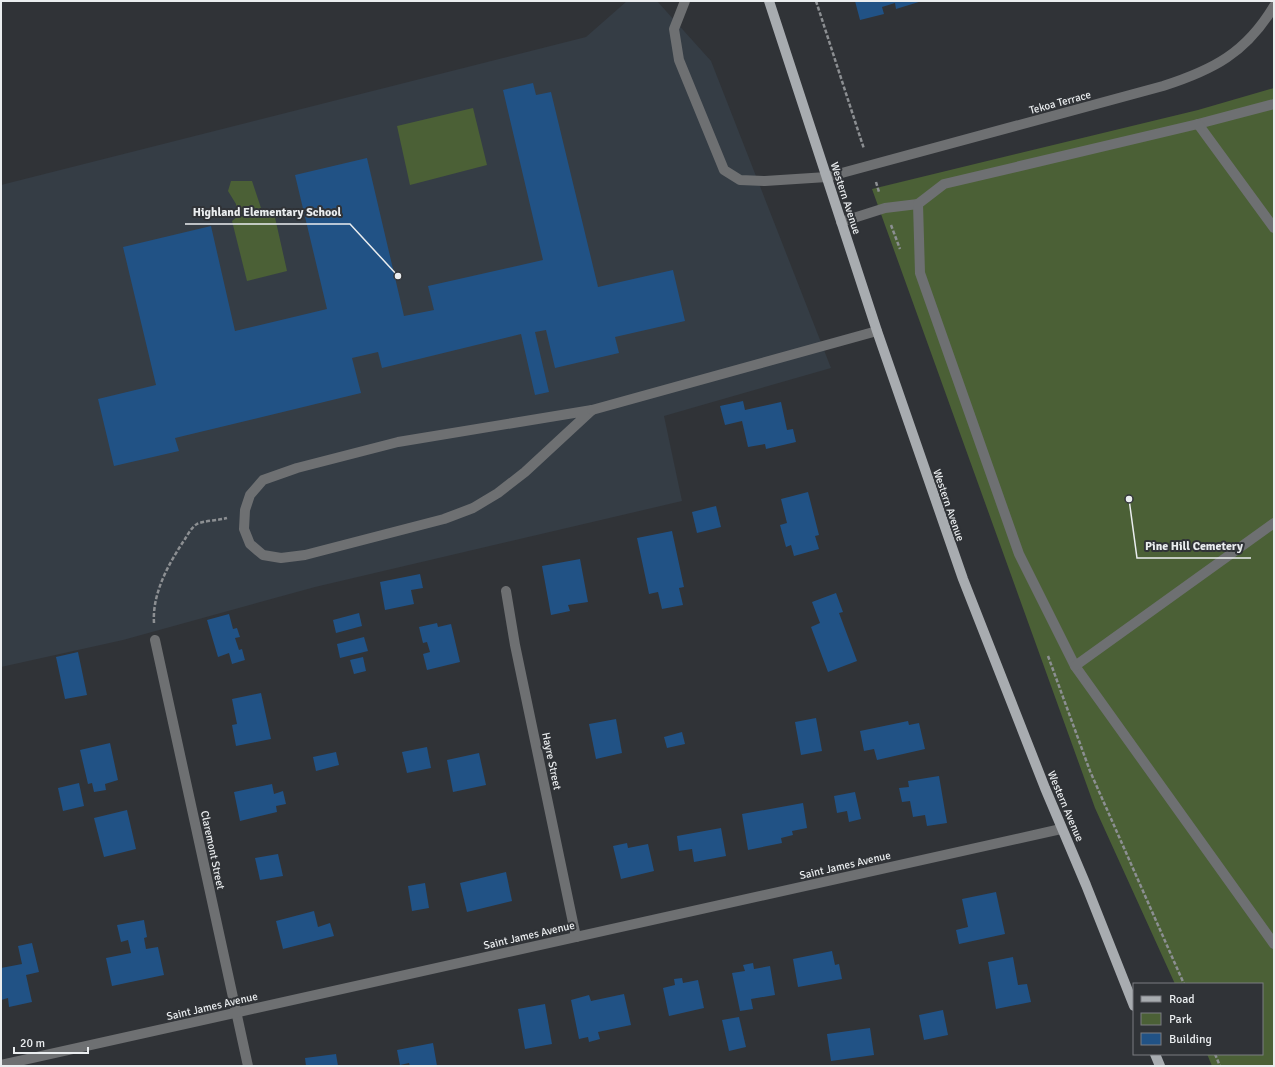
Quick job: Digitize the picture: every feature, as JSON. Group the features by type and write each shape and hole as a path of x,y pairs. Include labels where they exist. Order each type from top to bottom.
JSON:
{"main road":[{"name":"Western Avenue","path":"769,1 877,331 963,579 1061,829 1086,885 1133,1003"},
{"path":"1155,1055 1160,1066"}],"street":[{"name":"Tekoa Terrace","path":"685,1 674,29 678,60 724,170 740,180 765,181 827,177 1163,86 1187,78 1211,68 1232,55 1251,38 1274,6"},
{"path":"841,222 885,208 918,204 944,184 1198,124 1274,104"},
{"path":"1198,124 1274,228"},
{"path":"918,204 920,273 1019,554 1075,666 1274,944"},
{"path":"592,410 526,472 498,493 473,508 444,519 305,555 281,558 263,555 250,544 244,529 245,515 250,495 264,480 296,468 398,442 592,410 877,331"},
{"path":"1075,666 1274,523"},
{"name":"Hayre Street","path":"506,591 515,644 576,937"},
{"name":"Claremont Street","path":"155,640 248,1066"},
{"name":"Saint James Avenue","path":"1,1065 1061,829"}],"path":[{"path":"155,640 153,617 156,598 162,579 178,548 190,531 197,524 245,515"},
{"path":"1215,1055 1220,1066"}],"shaded area":[{"path":"627,1 657,1 711,61 831,368 664,416 682,501 315,587 123,640 1,667 1,185 586,37"}],"green space":[{"path":"1274,88 1274,1066 1212,1066 1207,1055 1263,1055 1263,983 1175,983 1095,808 872,189 1198,110"},
{"path":"473,108 487,165 410,185 397,126"},
{"path":"231,181 252,181 263,214 274,213 287,271 247,281 232,221 237,217 236,204 228,191"}],"building":[{"path":"855,1 922,1 896,9 895,3 882,7 884,14 860,20"},
{"path":"533,83 536,95 551,92 598,287 673,270 685,321 615,337 619,353 555,368 546,330 535,332 549,392 535,395 521,334 382,368 378,352 352,358 361,393 175,438 179,451 114,466 98,399 156,385 123,247 211,226 235,331 327,309 295,175 367,158 404,316 434,310 428,286 543,260 503,90"},
{"path":"743,401 745,410 781,402 787,430 793,429 796,442 766,449 765,444 748,447 742,421 725,425 720,406"},
{"path":"808,492 819,535 815,536 819,549 794,556 791,545 786,547 780,525 787,523 781,499"},
{"path":"716,506 721,527 697,533 692,512"},
{"path":"672,531 684,587 679,588 683,605 662,609 658,592 649,594 637,538"},
{"path":"580,559 588,602 568,605 570,611 551,615 542,566"},
{"path":"420,574 423,588 411,590 414,604 385,610 380,582"},
{"path":"836,593 843,612 839,613 857,661 828,672 811,627 820,623 812,602"},
{"path":"359,613 362,626 336,633 333,620"},
{"path":"229,614 233,629 237,628 240,637 235,638 239,650 242,649 245,660 232,664 229,653 218,657 207,620"},
{"path":"437,623 438,627 451,624 460,662 427,670 423,654 430,652 427,642 423,643 419,627"},
{"path":"364,637 368,651 340,658 337,644"},
{"path":"78,652 87,695 65,699 56,657"},
{"path":"363,657 366,671 354,674 350,660"},
{"path":"261,693 271,739 236,746 232,725 237,724 232,699"},
{"path":"816,718 822,751 801,755 795,722"},
{"path":"616,719 622,753 596,759 589,724"},
{"path":"908,721 909,725 919,723 925,749 877,760 874,749 864,751 860,731"},
{"path":"682,732 685,744 667,748 664,737"},
{"path":"110,743 118,780 105,784 106,790 94,792 92,783 88,784 80,750"},
{"path":"427,747 431,768 407,773 402,752"},
{"path":"336,752 339,765 316,771 313,757"},
{"path":"479,753 486,785 453,792 447,760"},
{"path":"939,776 947,823 927,826 925,815 913,817 910,801 902,802 899,788 909,787 908,781"},
{"path":"79,783 84,806 63,811 58,788"},
{"path":"272,784 274,794 283,791 286,804 276,806 277,812 240,821 234,792"},
{"path":"855,792 861,819 849,822 847,811 837,813 834,796"},
{"path":"803,803 807,828 792,831 793,835 781,838 782,843 748,850 742,814"},
{"path":"127,810 136,849 104,857 94,818"},
{"path":"721,828 726,856 694,862 692,849 679,851 677,836"},
{"path":"627,843 628,848 648,844 654,871 621,879 613,846"},
{"path":"278,854 283,876 260,880 255,858"},
{"path":"506,872 512,901 467,912 460,883"},
{"path":"425,883 429,908 412,911 408,886"},
{"path":"996,892 1005,934 959,944 956,930 968,927 962,899"},
{"path":"314,911 318,927 330,923 334,936 283,949 276,921"},
{"path":"144,920 147,937 144,938 146,949 158,947 164,975 112,986 106,958 131,953 128,940 121,942 117,925"},
{"path":"32,943 39,972 26,975 32,1002 9,1007 8,998 1,1000 1,968 22,964 18,946"},
{"path":"832,951 835,965 839,964 842,979 798,987 793,959"},
{"path":"1013,957 1018,985 1027,984 1031,1002 996,1009 988,962"},
{"path":"753,963 754,969 770,966 775,995 751,999 753,1009 740,1011 732,973 745,971 743,965"},
{"path":"682,978 683,983 698,980 704,1008 669,1016 663,988 675,985 674,979"},
{"path":"624,994 631,1025 598,1032 600,1039 589,1042 588,1037 579,1039 571,1000 589,995 591,1001"},
{"path":"545,1004 552,1044 525,1049 518,1009"},
{"path":"943,1010 948,1035 924,1040 919,1015"},
{"path":"739,1017 746,1047 729,1051 722,1020"},
{"path":"870,1028 874,1055 831,1061 827,1034"},
{"path":"433,1043 437,1066 410,1066 409,1063 400,1065 397,1050"},
{"path":"336,1054 338,1066 306,1066 305,1058"}],"place":[{"name":"Highland Elementary School","path":"398,276"},
{"name":"Pine Hill Cemetery","path":"1129,499"}]}
